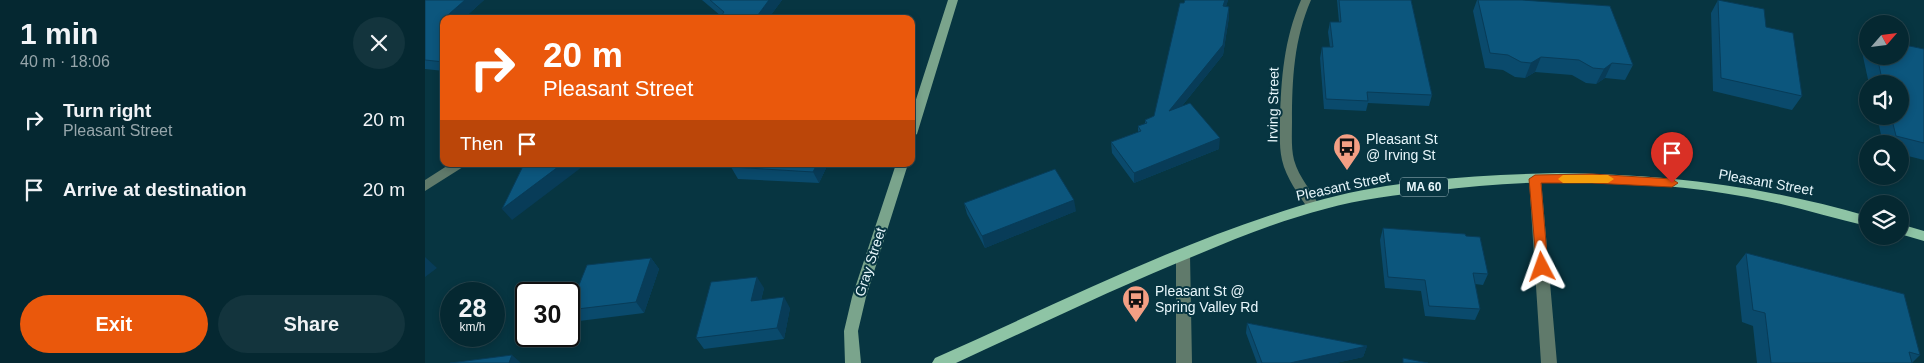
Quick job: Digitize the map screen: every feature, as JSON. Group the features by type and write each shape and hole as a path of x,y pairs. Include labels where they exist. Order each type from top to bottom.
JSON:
{"main road":[{"name":"Pleasant Street","path":"940,363 1183,255 1249,229 1314,207 1392,192 1464,182 1592,178 1688,185 1791,201 1859,219"},
{"path":"1909,232 1924,236"}],"street":[{"path":"915,121 953,0"},
{"name":"Irving Street","path":"1306,0 1294,28 1289,52 1286,89 1286,148 1297,182 1314,207"},
{"path":"425,186 454,167"},
{"name":"Gray Street","path":"853,363 851,331 859,297 901,167"},
{"path":"1535,179 1549,363"},
{"path":"1183,255 1184,363"}],"building":[{"path":"425,0 465,0 448,15 440,15 440,62 425,60"},
{"path":"710,0 769,0 758,15 722,15 724,12"},
{"path":"1185,0 1225,0 1223,6 1229,7 1223,45 1169,111 1190,103 1220,138 1134,173 1111,142 1141,131 1138,126 1147,123 1145,120 1154,116 1180,3 1184,3"},
{"path":"1339,0 1411,0 1432,95 1367,92 1368,101 1326,99 1322,47 1333,47 1330,22 1341,22"},
{"path":"1478,0 1522,0 1610,6 1633,65 1612,63 1604,69 1593,68 1579,60 1541,57 1531,63 1521,62 1508,55 1490,53"},
{"path":"1718,0 1764,9 1766,27 1793,33 1802,96 1721,78"},
{"path":"1909,46 1924,49 1924,143 1909,139 1909,135 1896,135 1893,125 1909,125 1909,75 1881,75 1879,65 1909,65"},
{"path":"523,167 558,167 502,209"},
{"path":"731,167 816,167 813,172"},
{"path":"1055,169 1074,200 982,236 964,203"},
{"path":"1383,228 1465,234 1466,236 1480,237 1488,274 1473,273 1480,309 1429,306 1425,280 1388,277"},
{"path":"1746,253 1904,294 1920,355 1909,352 1912,363 1771,363 1765,313 1753,310"},
{"path":"651,258 636,302 580,309 580,282 587,265"},
{"path":"757,277 751,301 784,297 777,328 696,338 711,282"},
{"path":"1247,323 1367,346 1290,363 1262,363"},
{"path":"512,355 509,363 450,363"},
{"path":"1403,358 1428,363 1403,363"}],"slow traffic":[{"path":"1563,179 1608,179"}],"place":[{"name":"Pleasant St @ Irving St","path":"1347,171"},
{"name":"Pleasant St @ Spring Valley Rd","path":"1136,323"}],"route":[{"path":"1542,267 1535,179 1592,178 1672,183"}]}
